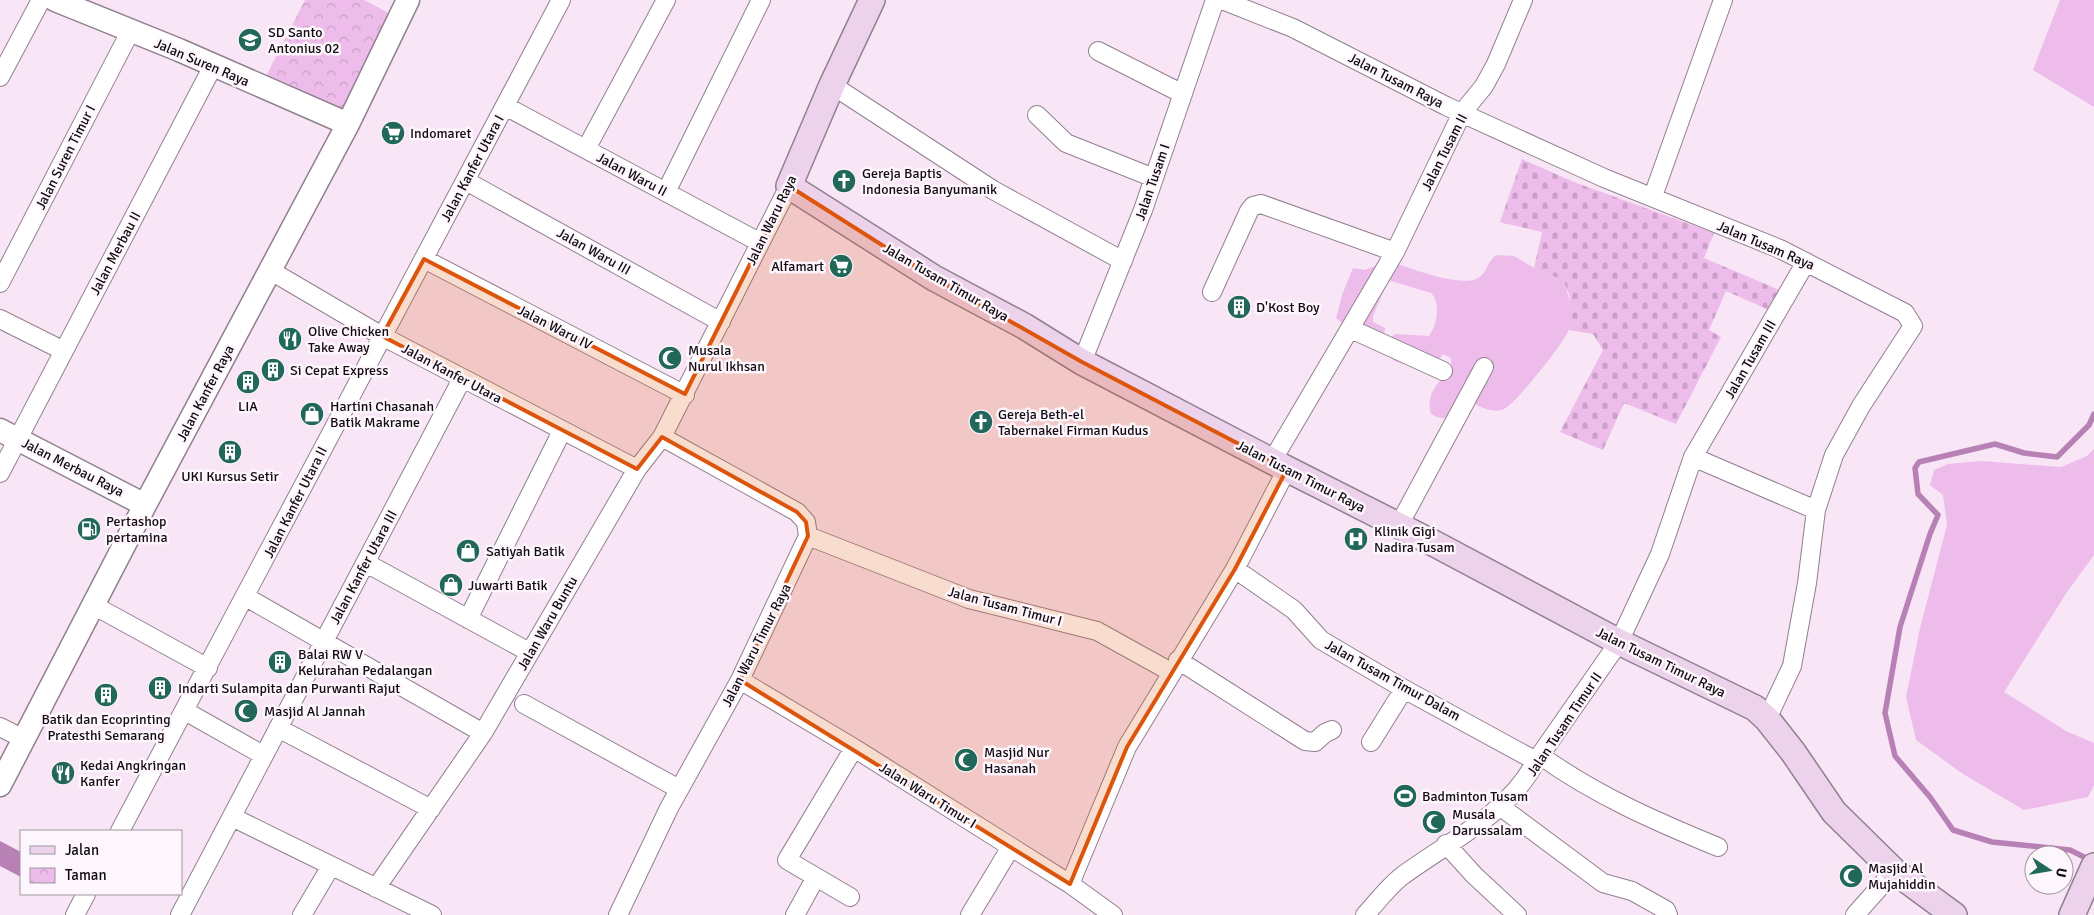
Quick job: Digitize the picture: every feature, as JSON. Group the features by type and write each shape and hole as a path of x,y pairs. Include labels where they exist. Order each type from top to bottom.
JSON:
{"main road":[{"name":"Jalan Waru Raya","path":"789,186 832,84 872,0"},
{"name":"Jalan Tusam Timur Raya","path":"789,186 934,278 1024,326 1082,362 1279,465 1399,525 1619,642 1755,708 1767,719 1834,812 1894,871 1954,915"},
{"path":"2072,915 2092,872"}],"street":[{"path":"0,77 41,0"},
{"name":"Jalan Suren Raya","path":"55,0 348,124"},
{"name":"Jalan Kanfer Raya","path":"0,785 145,505 271,272 348,124 408,0"},
{"name":"Jalan Kanfer Utara I","path":"382,336 561,0"},
{"path":"586,149 666,0"},
{"path":"666,192 761,0"},
{"name":"Jalan Tusam I","path":"1082,362 1154,178 1215,0"},
{"name":"Jalan Tusam Raya","path":"1222,0 1293,28 1462,113 1604,178 1653,196 1806,262 1889,302 1905,313 1914,326 1861,406 1834,454 1816,510 1807,583 1792,666 1767,719"},
{"name":"Jalan Tusam II","path":"1279,465 1394,252 1462,113 1484,86 1496,64 1523,0"},
{"path":"1653,196 1722,0"},
{"name":"Jalan Suren Timur I","path":"0,283 130,32"},
{"path":"1098,51 1183,94"},
{"name":"Jalan Merbau II","path":"0,473 9,434 64,351 213,66"},
{"path":"832,84 993,190 1123,261"},
{"name":"Jalan Waru II","path":"505,106 759,242"},
{"path":"1037,115 1072,147 1154,178"},
{"name":"Jalan Waru III","path":"466,181 721,322"},
{"name":"Jalan Waru Raya","path":"662,437 685,395 759,242 789,186"},
{"path":"1212,292 1249,211 1253,206 1261,204 1394,252"},
{"name":"Jalan Waru IV","path":"424,259 685,395"},
{"name":"Jalan Tusam III","path":"1619,642 1660,554 1693,457 1806,262"},
{"name":"Jalan Kanfer Utara","path":"271,272 382,336 637,469"},
{"path":"0,319 64,351"},
{"path":"1351,329 1443,371"},
{"name":"Jalan Kanfer Utara II","path":"121,830 246,598 382,336"},
{"path":"1399,525 1484,367"},
{"name":"Jalan Kanfer Utara III","path":"180,915 462,379"},
{"path":"468,619 562,430"},
{"name":"Jalan Merbau Raya","path":"9,434 145,505"},
{"path":"662,437 797,512 806,522 808,536"},
{"name":"Jalan Waru Buntu","path":"376,888 394,858 431,809 483,733 637,469 662,437"},
{"path":"1693,457 1816,510"},
{"path":"1070,884 1127,747 1174,666 1235,569 1279,465"},
{"name":"Jalan Tusam Timur I","path":"808,536 969,599 1097,631 1174,666 1305,741 1315,742 1325,733 1332,730"},
{"name":"Jalan Waru Timur Raya","path":"618,915 679,789 740,680 808,536"},
{"path":"366,563 529,652"},
{"name":"Jalan Tusam Timur Dalam","path":"1235,569 1294,610 1321,640 1404,689 1660,823 1718,847"},
{"path":"246,598 483,733"},
{"path":"93,605 208,668"},
{"name":"Jalan Tusam Timur II","path":"1371,913 1399,878 1501,807 1527,779 1539,758 1619,642"},
{"name":"Jalan Waru Timur I","path":"740,680 854,748 1070,884 1112,915"},
{"path":"1372,742 1404,689"},
{"path":"524,704 679,789"},
{"path":"185,711 263,755"},
{"path":"0,727 24,739"},
{"path":"278,728 431,809"},
{"path":"850,897 788,860 854,748"},
{"path":"1501,807 1603,883 1632,891 1666,910 1668,915"},
{"path":"232,817 432,915"},
{"path":"1446,844 1474,875 1517,915"},
{"path":"970,915 1011,847"},
{"path":"302,915 332,866"},
{"path":"1855,915 1894,871"},
{"path":"795,915 816,877"},
{"path":"75,915 85,895"}],"highlighted area":[{"path":"789,186 934,278 1082,362 1287,469 1235,569 1127,747 1070,884 740,680 808,536 806,522 797,512 662,437 637,469 382,336 424,259 685,394"}],"green space":[{"path":"305,0 364,0 392,15 347,117 261,86"},
{"path":"2060,0 2094,0 2094,107 2033,70"},
{"path":"1522,159 1574,182 1714,233 1704,258 1782,291 1769,310 1726,291 1709,330 1721,337 1676,424 1624,403 1603,450 1560,432 1603,350 1593,334 1569,330 1570,296 1563,280 1534,268 1542,232 1500,222"},
{"path":"1497,255 1514,256 1534,268 1563,280 1571,310 1569,329 1560,345 1521,394 1503,409 1489,410 1471,402 1448,418 1437,417 1431,414 1431,395 1437,384 1451,370 1451,358 1443,354 1434,366 1414,367 1394,361 1388,353 1390,338 1395,334 1429,336 1437,314 1436,302 1431,293 1388,280 1373,316 1373,322 1385,328 1384,335 1353,328 1336,318 1342,295 1353,268 1365,270 1388,261 1435,276 1462,281 1473,280 1481,276 1491,259"},
{"path":"2094,449 2094,555 2067,592 2004,692 2066,731 2094,743 2094,785 2088,797 2024,810 1963,774 1916,740 1906,697 1920,628 1947,525 1943,495 1930,485 1934,470 1948,464 1981,461 2061,467 2087,456"}],"shaded area":[{"path":"0,841 20,851 20,876 0,866"}],"waterway":[{"path":"2090,860 2070,850 1992,842 1953,830 1930,797 1895,756 1885,713 1900,627 1938,515 1918,494 1915,468 1919,462 1995,444 2024,453 2057,457 2089,425 2094,414"}],"place":[{"name":"SD Santo Antonius 02","path":"250,40"},
{"name":"Indomaret","path":"393,133"},
{"name":"Gereja Baptis Indonesia Banyumanik","path":"844,181"},
{"name":"Alfamart","path":"841,266"},
{"name":"D'Kost Boy","path":"1239,307"},
{"name":"Olive Chicken Take Away","path":"290,339"},
{"name":"Musala Nurul Ikhsan","path":"670,358"},
{"name":"Si Cepat Express","path":"273,370"},
{"name":"LIA","path":"248,382"},
{"name":"Hartini Chasanah Batik Makrame","path":"312,414"},
{"name":"Gereja Beth-el Tabernakel Firman Kudus","path":"981,422"},
{"name":"UKI Kursus Setir","path":"230,452"},
{"name":"Pertashop pertamina","path":"89,529"},
{"name":"Klinik Gigi Nadira Tusam","path":"1356,539"},
{"name":"Satiyah Batik","path":"468,551"},
{"name":"Juwarti Batik","path":"451,585"},
{"name":"Balai RW V Kelurahan Pedalangan","path":"280,662"},
{"name":"Indarti Sulampita dan Purwanti Rajut","path":"160,688"},
{"name":"Batik dan Ecoprinting Pratesthi Semarang","path":"106,695"},
{"name":"Masjid Al Jannah","path":"246,711"},
{"name":"Masjid Nur Hasanah","path":"966,760"},
{"name":"Kedai Angkringan Kanfer","path":"63,773"},
{"name":"Badminton Tusam","path":"1405,796"},
{"name":"Musala Darussalam","path":"1434,822"},
{"name":"Masjid Al Mujahiddin","path":"1851,876"}]}
